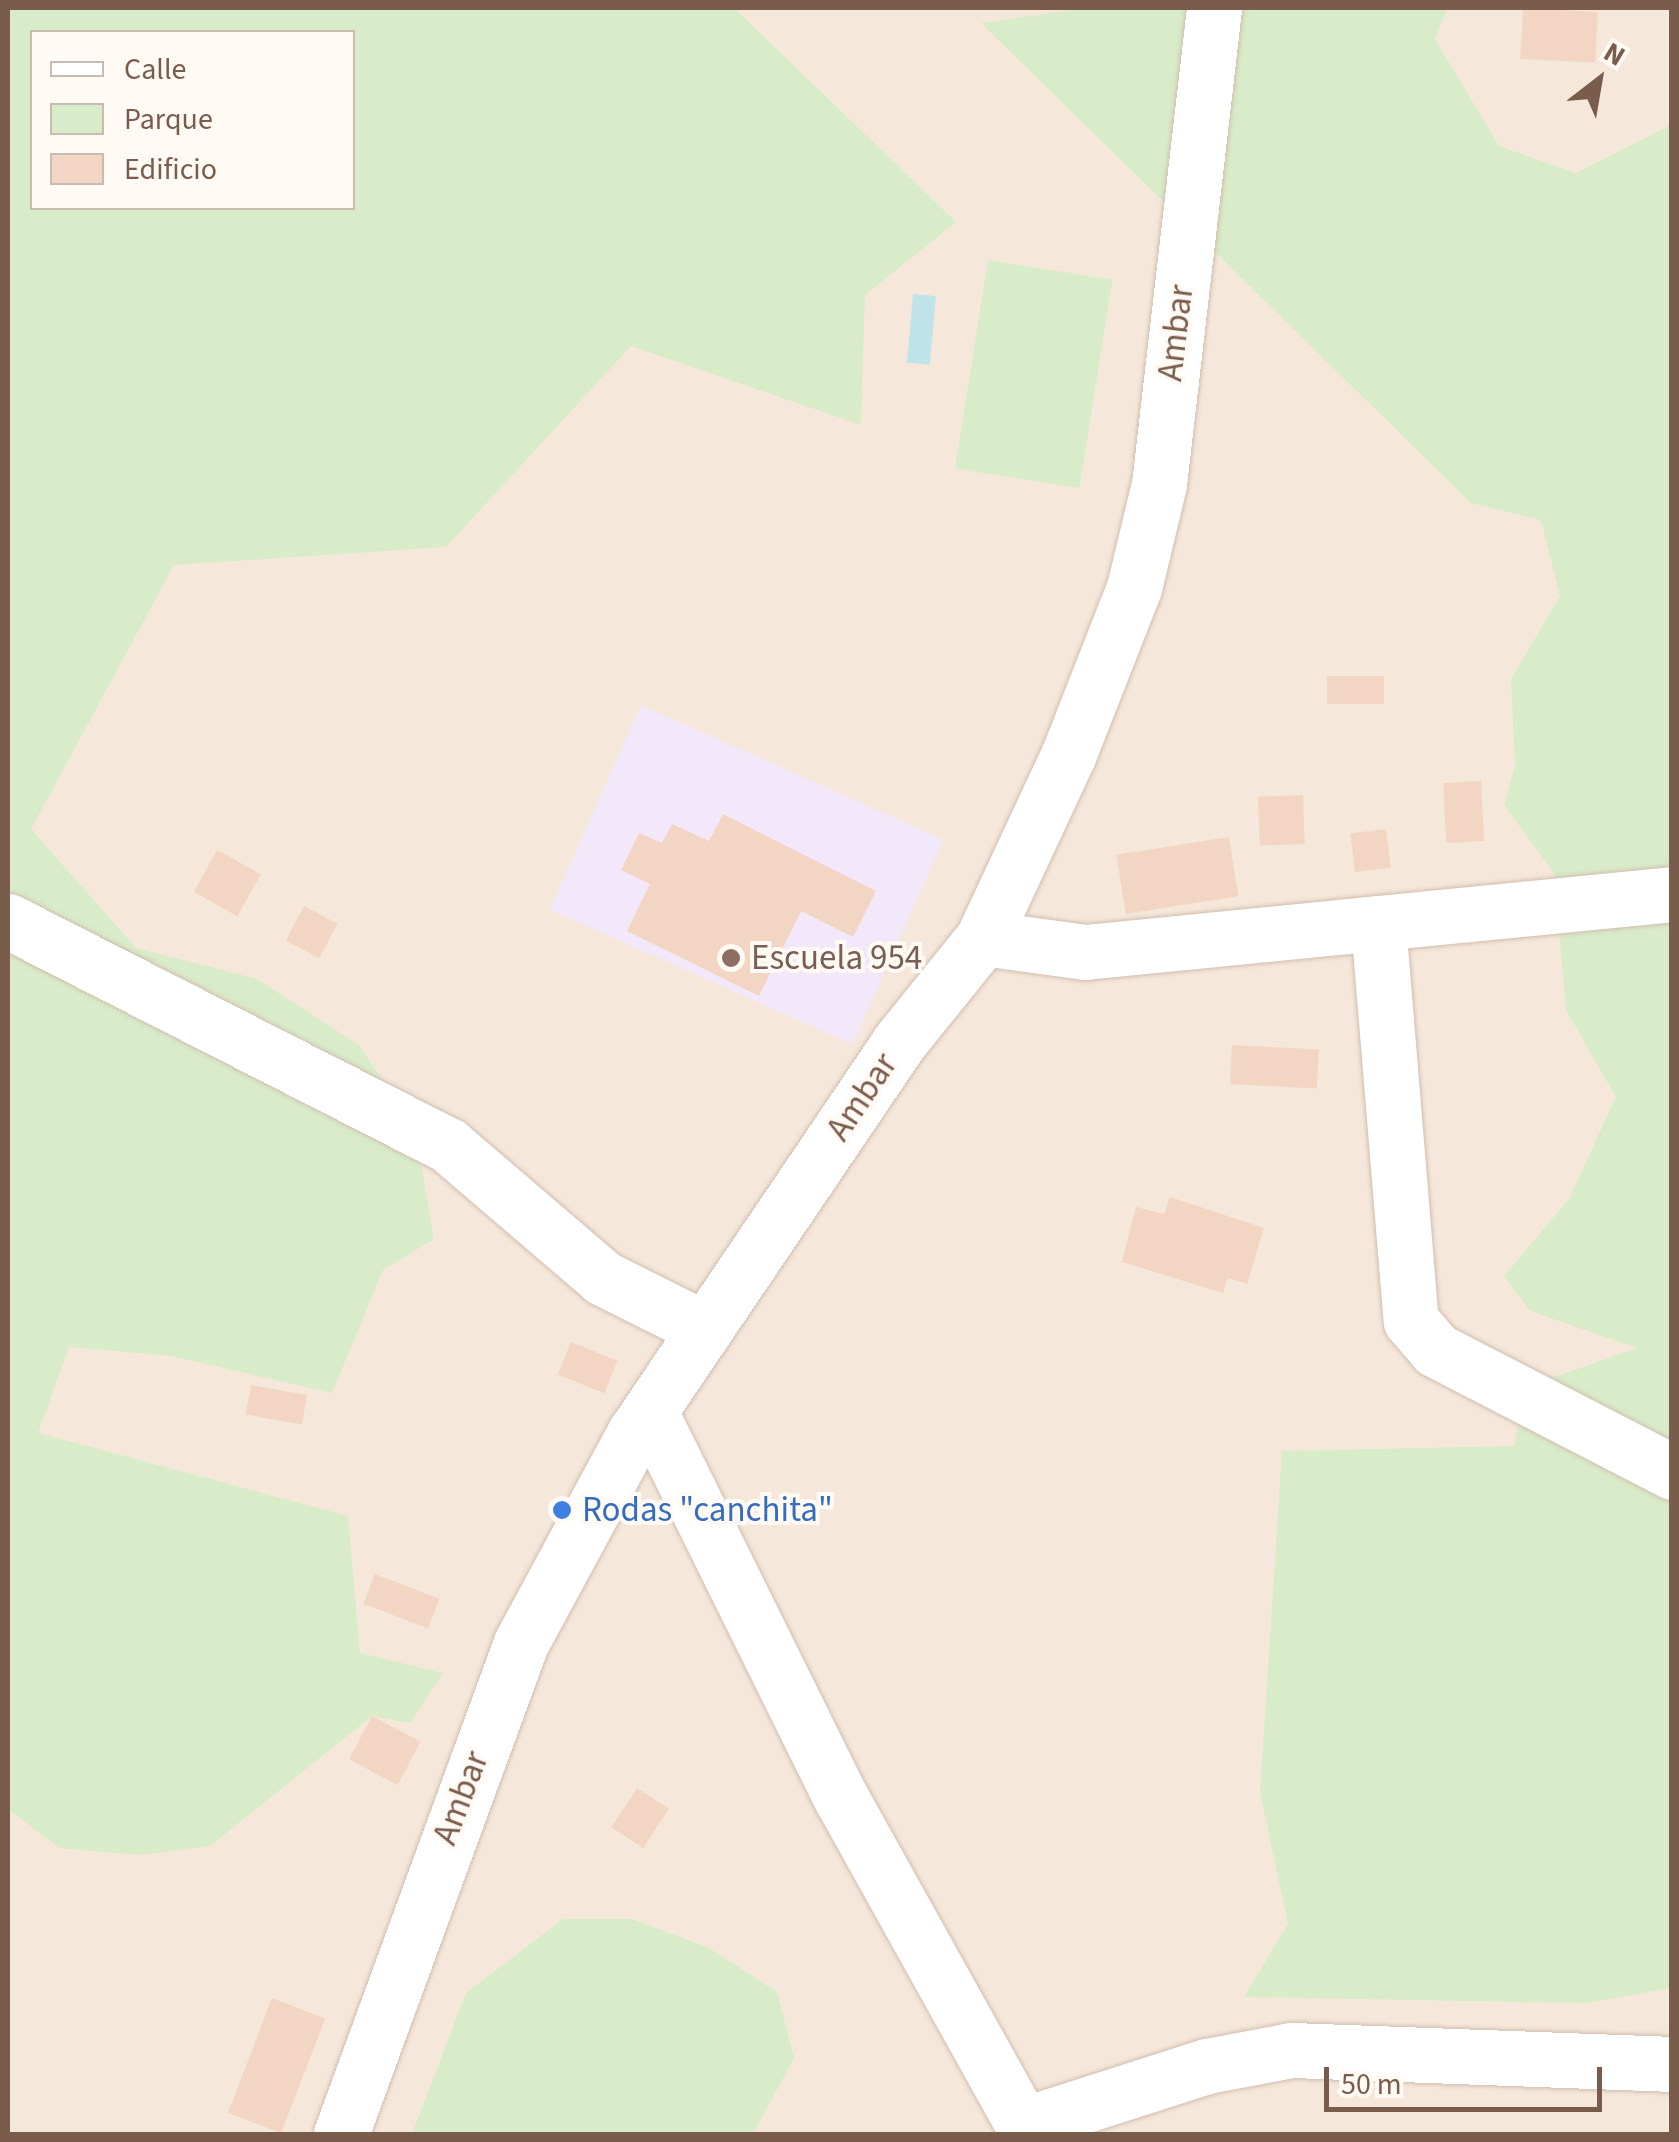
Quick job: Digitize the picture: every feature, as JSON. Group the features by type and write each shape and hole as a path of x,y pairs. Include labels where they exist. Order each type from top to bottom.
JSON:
{"street":[{"name":"Ambar","path":"340,2134 521,1643 650,1412 900,1041 983,938 1134,588 1159,484 1214,8"},
{"path":"983,938 1085,952 1672,894"},
{"path":"8,921 448,1145 603,1278 705,1330"},
{"path":"1378,923 1411,1321 1436,1350 1672,1472"},
{"path":"650,1412 840,1798 1026,2130 1207,2066 1292,2050 1672,2064"}],"shaded area":[{"path":"8,8 1671,8 1671,2134 8,2134"},
{"path":"641,705 943,840 852,1044 550,910"}],"green space":[{"path":"8,8 734,8 956,222 865,295 861,425 631,346 446,547 174,565 31,829 136,948 257,979 359,1045 415,1130 434,1239 383,1270 332,1393 171,1356 69,1347 38,1433 348,1516 360,1653 443,1673 410,1723 372,1716 210,1846 139,1855 59,1848 8,1809"},
{"path":"1086,8 1448,8 1435,39 1499,146 1576,173 1671,125 1671,1988 1587,2003 1244,1997 1288,1924 1260,1792 1282,1451 1514,1446 1526,1387 1637,1348 1530,1311 1504,1276 1569,1199 1616,1097 1566,1010 1554,873 1504,805 1515,766 1511,679 1560,596 1541,520 1471,503 981,23"},
{"path":"988,260 1112,280 1079,488 955,468"},
{"path":"563,1919 632,1919 709,1948 777,1992 794,2058 753,2134 412,2134 466,1993"}],"water":[{"path":"913,294 936,296 930,365 907,363"}],"building":[{"path":"1523,8 1598,12 1595,63 1520,59"},
{"path":"1327,676 1384,676 1384,704 1327,704"},
{"path":"1481,781 1484,841 1446,843 1443,783"},
{"path":"1303,795 1305,844 1260,846 1258,797"},
{"path":"723,814 876,891 853,937 801,911 759,996 627,931 650,884 621,870 639,833 662,843 672,824 709,841"},
{"path":"1386,829 1391,868 1355,872 1350,833"},
{"path":"1229,837 1238,896 1126,914 1116,855"},
{"path":"217,850 261,874 237,916 194,892"},
{"path":"304,906 338,924 319,958 286,940"},
{"path":"1232,1045 1319,1050 1317,1088 1230,1084"},
{"path":"1170,1197 1264,1228 1247,1284 1228,1278 1223,1293 1122,1262 1136,1207 1164,1214"},
{"path":"571,1342 617,1361 604,1393 558,1374"},
{"path":"251,1385 307,1395 302,1424 246,1415"},
{"path":"375,1574 439,1599 428,1629 364,1604"},
{"path":"372,1716 421,1742 398,1785 349,1759"},
{"path":"637,1788 669,1809 643,1848 611,1827"},
{"path":"272,1998 325,2018 281,2133 228,2113"}],"place":[{"name":"Escuela 954","path":"731,958"},
{"name":"Rodas \"canchita\"","path":"562,1510"}]}
